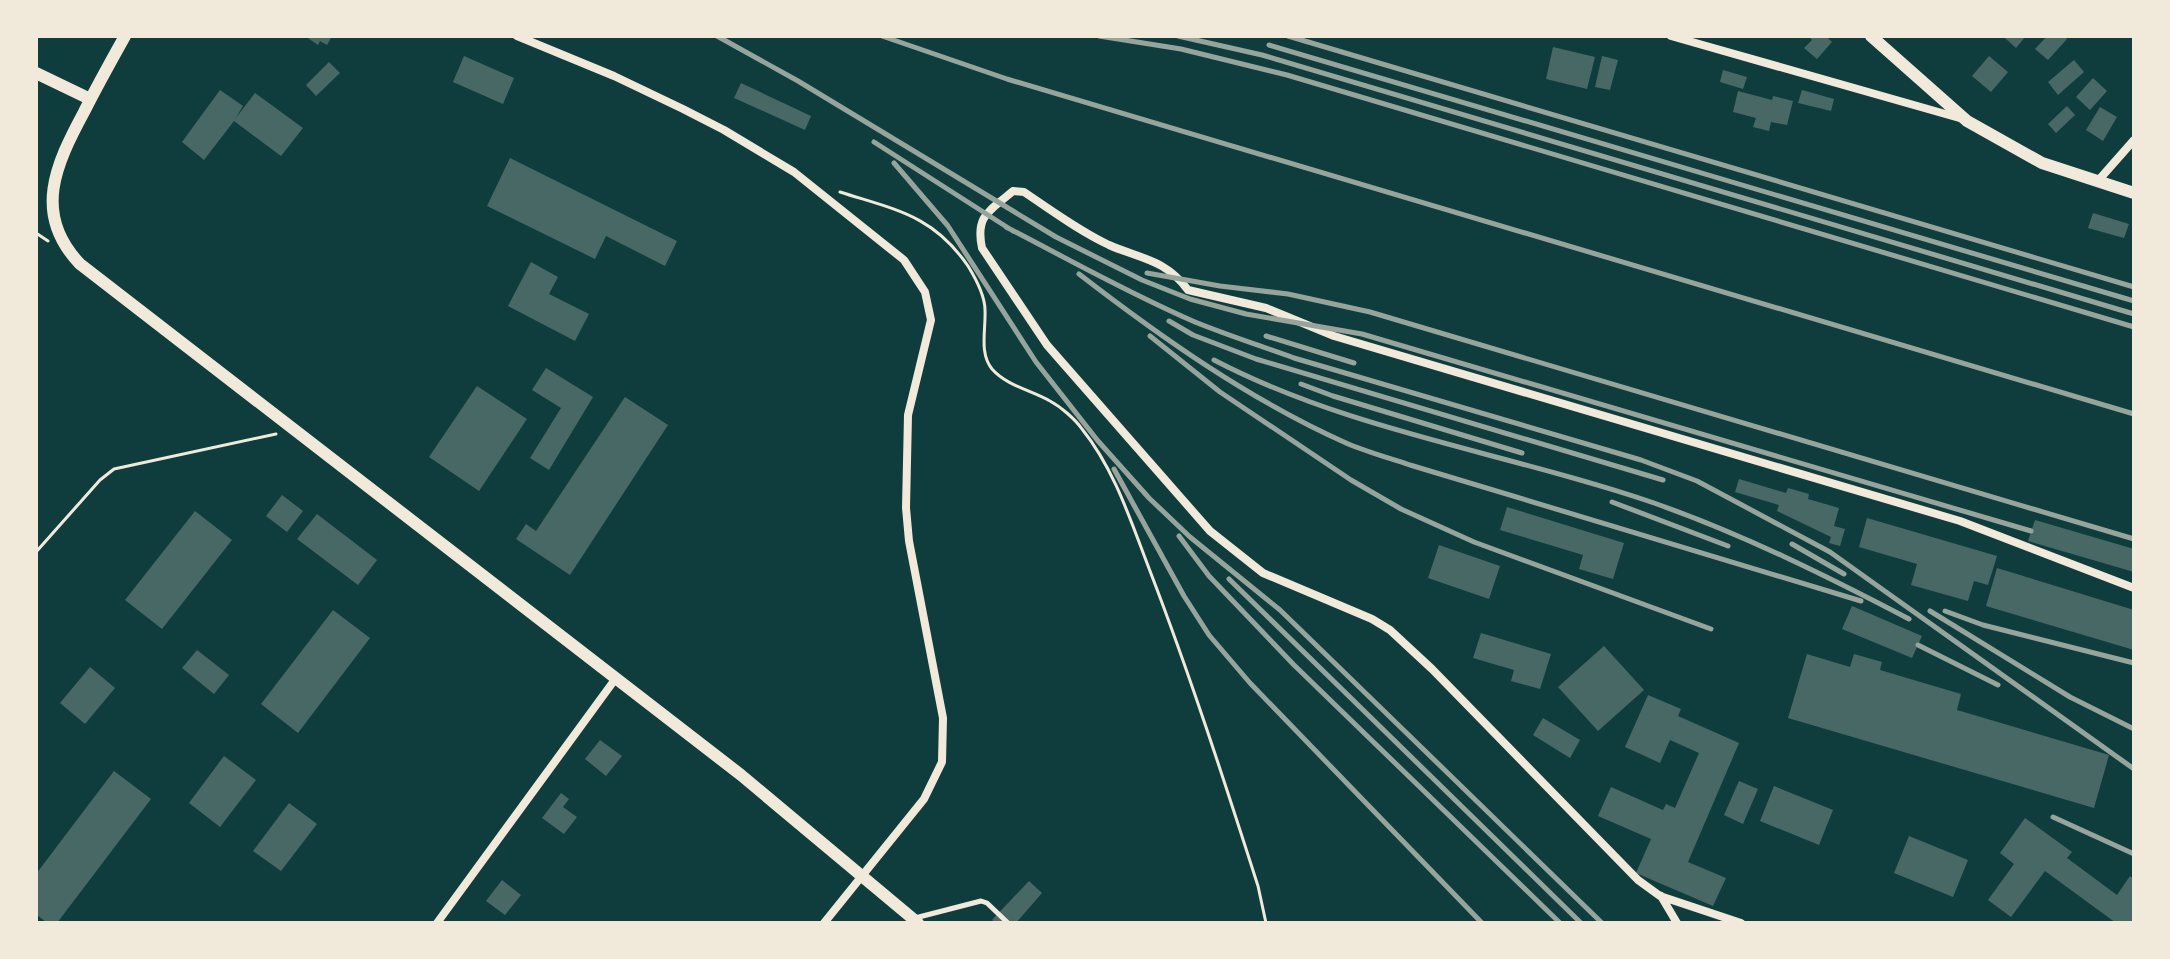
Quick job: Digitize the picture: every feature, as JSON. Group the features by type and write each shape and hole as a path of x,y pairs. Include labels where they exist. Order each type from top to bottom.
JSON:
{"street":[{"path":"125,36 64,149 53,182 53,213 69,252 80,264 741,775 915,921"},
{"path":"517,36 614,76 683,109 794,172 904,260 919,280 930,306 928,335 914,381 908,415 906,508 909,541 943,718 943,749 938,773 924,799 824,923"},
{"path":"1671,36 1967,121"},
{"path":"1871,36 1967,121 2042,163 2134,193"},
{"path":"36,73 90,99"},
{"path":"2097,182 2134,140"},
{"path":"1677,923 1660,896 1632,874 1390,630 1372,619 1263,573 1210,531 1047,345 982,248 981,221 1013,191 1024,192 1109,245 1159,263 1180,279 1188,290 1266,308 1334,336 1960,521 2134,588"},
{"path":"437,923 616,678"},
{"path":"1660,896 1741,923"}],"lane":[{"path":"915,921 981,901 1008,923"}],"path":[{"path":"834,190 905,213 931,225 953,244 973,273 985,301 983,345 986,360 1003,379 1052,402 1082,428 1116,482 1186,662 1258,886 1266,923"},
{"path":"36,552 100,480 114,469 295,429"}],"building":[{"path":"305,36 332,36 327,45 320,41 318,45"},
{"path":"1808,36 1826,36 1832,42 1817,59 1804,48 1812,40"},
{"path":"2026,36 2016,48 2005,38"},
{"path":"2047,36 2064,36 2067,39 2048,60 2035,49"},
{"path":"1553,47 1595,57 1587,89 1546,79"},
{"path":"464,56 514,78 503,104 453,82"},
{"path":"1602,56 1618,60 1610,90 1595,87"},
{"path":"1989,56 2008,72 1991,92 1972,76"},
{"path":"2074,60 2084,72 2058,95 2048,82"},
{"path":"329,62 340,73 316,96 306,85"},
{"path":"1723,70 1747,77 1743,89 1720,82"},
{"path":"2093,78 2107,91 2090,110 2076,97"},
{"path":"741,83 811,116 805,130 734,98"},
{"path":"220,90 243,106 235,119 255,93 303,128 281,156 234,121 204,160 182,142"},
{"path":"1802,90 1834,99 1831,111 1798,103"},
{"path":"1738,91 1772,100 1773,96 1793,101 1787,125 1771,122 1769,131 1753,127 1756,118 1733,112"},
{"path":"2067,106 2075,115 2056,133 2048,124"},
{"path":"2100,107 2117,117 2103,141 2086,130"},
{"path":"510,158 677,241 665,266 606,236 595,259 487,206"},
{"path":"2093,213 2129,224 2124,238 2088,228"},
{"path":"531,262 558,277 549,294 589,314 575,341 508,306"},
{"path":"546,368 593,397 549,470 530,458 561,408 532,390"},
{"path":"477,386 527,419 479,491 429,457"},
{"path":"625,397 668,425 570,575 516,539 526,524 536,531"},
{"path":"1739,479 1786,493 1788,488 1809,494 1808,499 1839,508 1834,526 1845,529 1840,546 1829,543 1831,537 1777,511 1779,505 1735,492"},
{"path":"282,495 303,511 287,532 266,516"},
{"path":"1507,507 1624,543 1613,579 1579,569 1583,555 1500,530"},
{"path":"195,511 232,540 162,629 125,600"},
{"path":"317,514 377,560 358,585 297,539"},
{"path":"1867,518 1997,556 1988,585 1974,581 1968,601 1911,585 1917,564 1859,547"},
{"path":"2035,520 2134,549 2134,572 2028,541"},
{"path":"1439,545 1500,566 1489,599 1428,578"},
{"path":"1997,568 2134,610 2134,650 1986,606"},
{"path":"1852,606 1922,636 1912,658 1842,629"},
{"path":"333,610 370,638 298,733 261,704"},
{"path":"1481,633 1551,654 1540,689 1511,681 1514,670 1473,658"},
{"path":"1604,646 1644,690 1598,731 1558,687"},
{"path":"197,650 229,675 214,694 182,668"},
{"path":"1807,654 1850,667 1854,654 1882,662 1880,670 1961,694 1957,710 2109,755 2094,808 1788,718"},
{"path":"90,667 115,688 85,724 60,703"},
{"path":"1648,695 1681,709 1678,716 1739,743 1688,862 1726,878 1713,906 1636,873 1651,839 1598,816 1611,787 1663,810 1666,804 1675,808 1699,753 1670,740 1660,763 1625,747"},
{"path":"1543,718 1580,740 1570,758 1533,735"},
{"path":"600,740 622,756 606,776 585,759"},
{"path":"224,756 256,780 220,827 189,803"},
{"path":"114,771 151,799 57,923 47,923 36,914 36,874"},
{"path":"1739,781 1758,789 1743,824 1724,815"},
{"path":"1774,786 1833,810 1819,845 1760,821"},
{"path":"561,793 569,799 563,807 577,817 564,834 542,818"},
{"path":"289,803 317,824 281,871 253,851"},
{"path":"2025,818 2072,852 2067,858 2117,895 2130,876 2134,879 2134,923 2116,923 2045,871 2011,917 1988,900 2014,864 2000,853"},
{"path":"1909,836 1968,860 1953,897 1894,873"},
{"path":"502,880 521,895 505,915 486,901"},
{"path":"1029,881 1042,893 1016,923 996,923 992,920"}],"railway":[{"path":"717,36 798,81 1056,237 1142,280 1190,299 1246,314 1362,334 2031,531"},
{"path":"882,36 1007,79 2134,414"},
{"path":"1099,36 1181,49 1287,75 2134,327"},
{"path":"1178,36 1262,55 2134,314"},
{"path":"1288,36 2134,287"},
{"path":"1269,45 2134,301"},
{"path":"874,142 1013,231"},
{"path":"894,163 948,226 1036,362 1098,441 1149,498 1190,537 1280,610 1602,923"},
{"path":"1006,227 1147,300 1219,331 1294,358 1641,460 1697,481 1830,552 2134,769"},
{"path":"1147,273 1288,294 1370,312 2134,539"},
{"path":"1079,274 1241,388 1346,443 1861,601"},
{"path":"1169,321 1193,335 1256,359 1663,480"},
{"path":"1150,336 1220,392 1351,480 1401,509 1474,542 1711,629"},
{"path":"1266,336 1354,363"},
{"path":"1214,360 1321,406 1431,440 1599,485 1687,515 1784,556 1909,619"},
{"path":"1301,384 1522,453"},
{"path":"1114,469 1209,635 1250,683 1482,923"},
{"path":"1612,502 1728,546"},
{"path":"1179,536 1209,576 1294,665 1560,923"},
{"path":"1792,544 1844,574"},
{"path":"1229,579 1581,923"},
{"path":"1930,611 2070,697 2134,729"},
{"path":"1945,611 1983,625 2134,663"},
{"path":"1918,645 1998,685"},
{"path":"2053,817 2134,854"}]}
